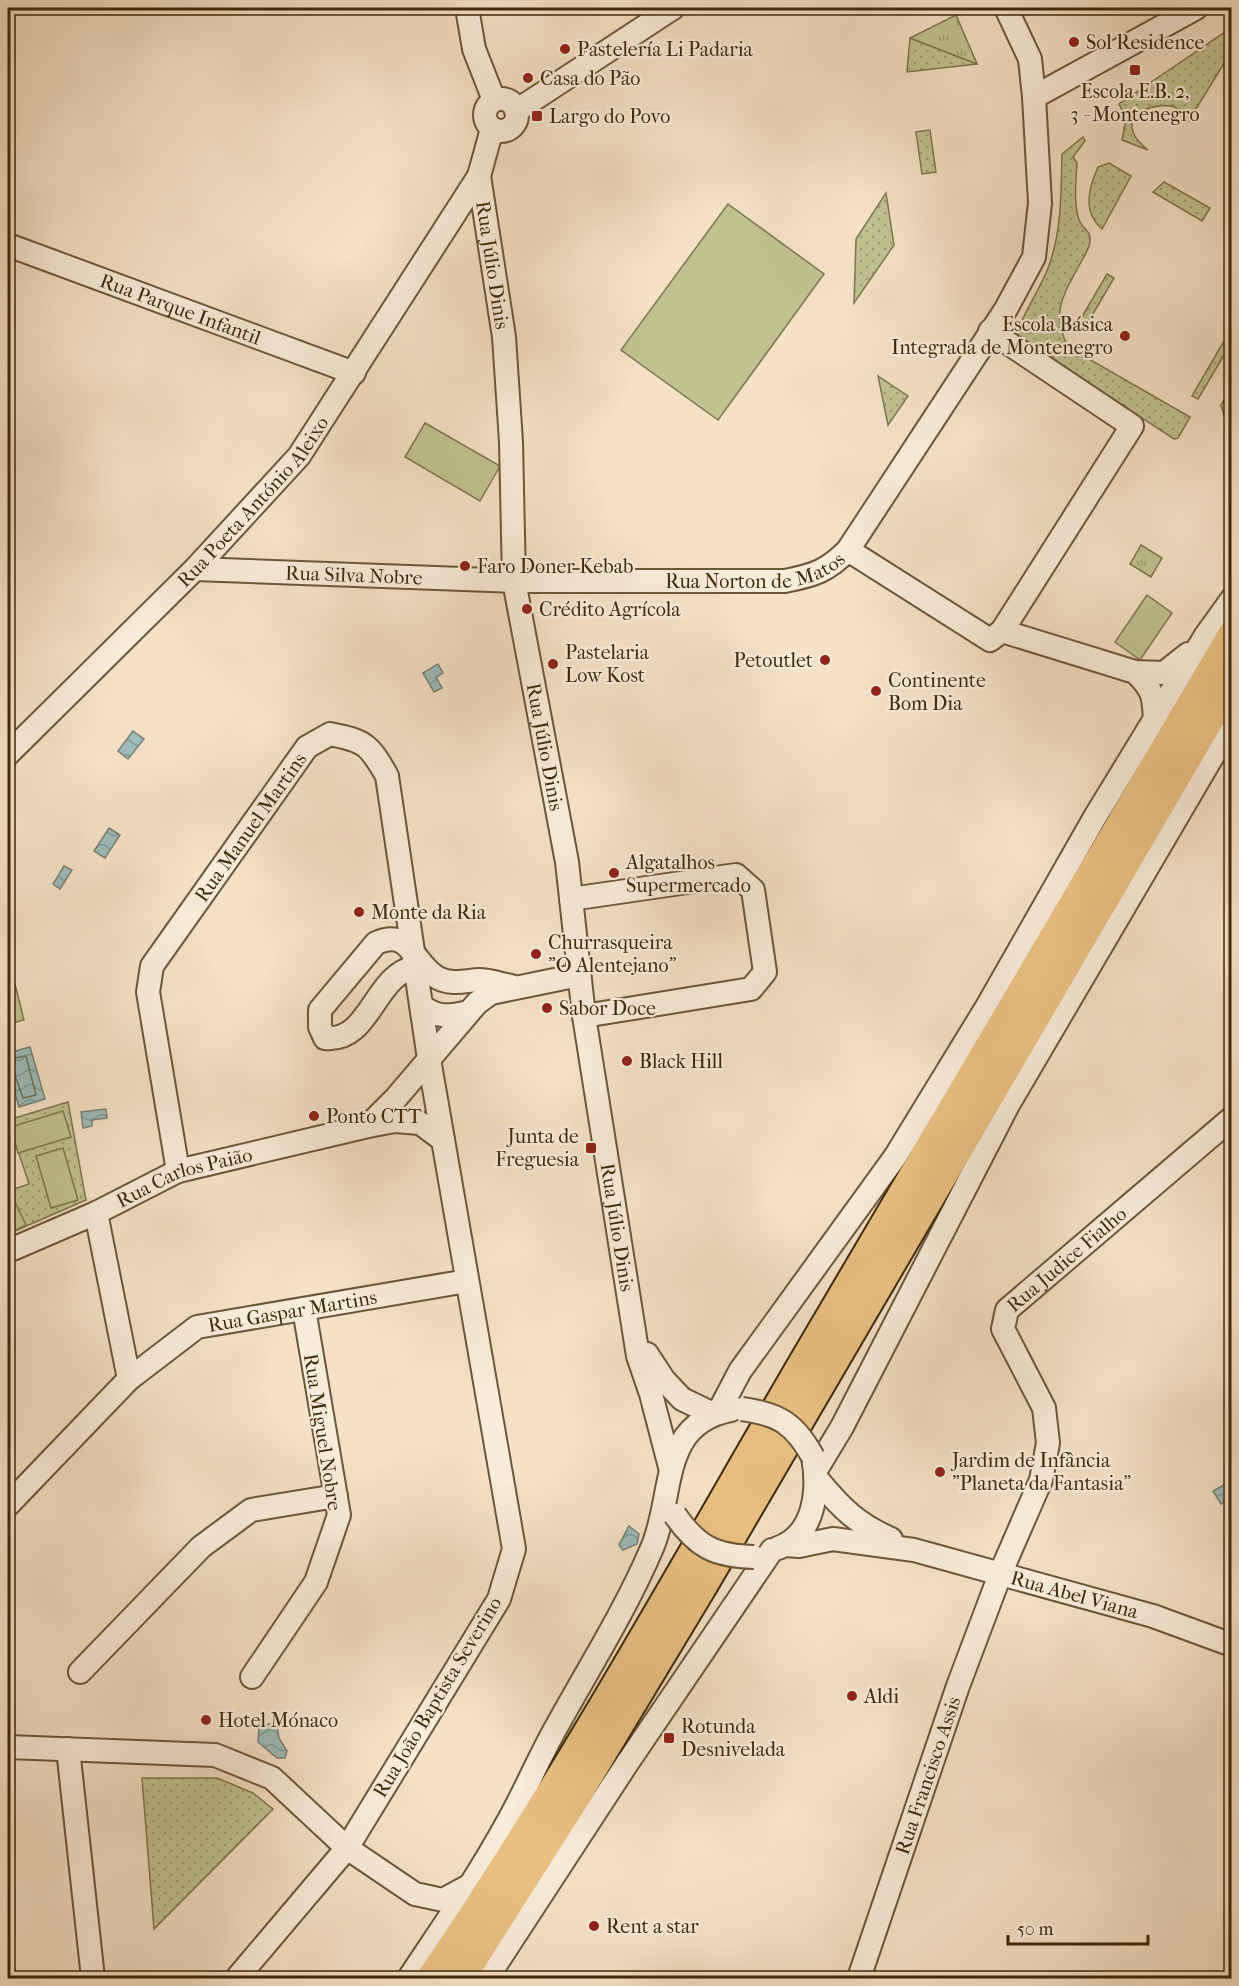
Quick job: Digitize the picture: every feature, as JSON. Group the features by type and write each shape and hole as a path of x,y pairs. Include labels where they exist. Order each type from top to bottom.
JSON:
{"main road":[{"path":"431,1978 488,1894 677,1581 960,1093 1219,635"},
{"path":"461,1978 568,1810 698,1593 1232,681"}],"street":[{"path":"467,8 474,49 494,100"},
{"path":"516,111 673,8"},
{"path":"849,550 990,331 1034,257 1040,203 1030,59 1006,8"},
{"path":"1034,97 1196,8"},
{"path":"494,100 510,102 516,111 513,126 503,131 492,129 486,121 485,112 494,100"},
{"path":"479,176 492,129"},
{"name":"Rua Poeta António Aleixo","path":"8,754 195,569 299,456 479,176"},
{"name":"Rua Júlio Dinis","path":"479,176 504,337 511,442 514,581 567,861 584,1016 638,1356 651,1394 670,1467"},
{"name":"Rua Parque Infantil","path":"8,245 354,373"},
{"path":"990,331 1132,426 1002,631"},
{"name":"Rua Norton de Matos","path":"514,581 785,581 814,575 831,567 849,550 990,640 1002,631 1135,672 1164,673 1219,635"},
{"name":"Rua Silva Nobre","path":"195,569 514,581"},
{"path":"715,1413 740,1371 895,1157 988,1005 1095,817 1155,723 1219,635 1232,599"},
{"path":"1135,672 1149,685 1154,699 1155,723"},
{"path":"816,1469 842,1427 1008,1105 1232,723"},
{"name":"Rua Manuel Martins","path":"178,1171 148,992 152,966 307,747 330,734 358,739 374,754 387,776 407,965 421,1005 443,1140"},
{"path":"571,899 736,875 753,890 765,972 751,989 584,1016"},
{"path":"388,937 401,941 407,965 350,1034 335,1039 325,1038 320,1027 320,1010 376,943 388,937"},
{"path":"368,952 369,961 375,973 386,977 407,965"},
{"path":"407,965 457,983 481,980 512,987"},
{"path":"368,1126 469,1012 491,993 579,975"},
{"path":"421,1005 429,1012 446,1017 469,1012"},
{"name":"Rua Judice Fialho","path":"1001,1572 1041,1480 1048,1443 1044,1408 1004,1329 1007,1310 1232,1118"},
{"name":"Rua Carlos Paião","path":"8,1251 96,1213 178,1171 395,1121 420,1123 443,1140"},
{"name":"Rua João Baptista Severino","path":"237,1978 347,1848 499,1599 514,1549 443,1140"},
{"path":"96,1213 129,1379"},
{"name":"Rua Gaspar Martins","path":"8,1505 129,1379 197,1328 467,1281"},
{"name":"Rua Miguel Nobre","path":"252,1677 316,1582 339,1515 303,1309"},
{"name":"Rua Júlio Dinis","path":"632,1317 637,1335 664,1380 682,1399 715,1413"},
{"path":"409,1978 506,1825 544,1749 631,1593 654,1546 669,1492 670,1467 680,1444 696,1425 715,1413 742,1408 765,1412 785,1421 802,1437 816,1469 816,1501 807,1521 771,1551 621,1773 487,1978"},
{"name":"Rua Abel Viana","path":"816,1469 846,1513 867,1528 914,1550"},
{"path":"669,1492 675,1515 689,1534 708,1549 730,1557 771,1551"},
{"path":"80,1672 201,1547 251,1509 336,1496"},
{"name":"Rua Abel Viana","path":"771,1551 833,1539 914,1550 1001,1572 1153,1616 1232,1645"},
{"name":"Rua Francisco Assis","path":"859,1978 958,1686 1001,1572"},
{"path":"8,1747 215,1755 272,1778 347,1848 423,1904 432,1928 430,1945"},
{"path":"68,1749 93,1978"},
{"path":"401,1886 415,1894 443,1900 469,1886"}],"green space":[{"path":"956,15 977,64 910,38"},
{"path":"1231,28 1231,52 1188,122 1175,107 1151,107 1137,115 1132,127 1136,138 1148,150 1122,140 1126,118 1119,104"},
{"path":"910,38 977,64 907,72"},
{"path":"930,130 936,172 922,174 916,132"},
{"path":"1083,137 1085,141 1073,157 1077,163 1078,216 1089,235 1090,244 1061,303 1060,323 1063,334 1068,347 1190,417 1178,438 1174,439 1024,341 1017,334 1053,254 1060,212 1062,154"},
{"path":"1109,163 1131,176 1102,229 1092,215 1089,199 1098,167"},
{"path":"1164,182 1210,208 1202,221 1153,192"},
{"path":"886,193 894,245 854,303 856,239"},
{"path":"728,204 824,274 718,420 621,350"},
{"path":"1107,274 1114,278 1083,331 1076,327"},
{"path":"1224,341 1230,345 1198,399 1192,396"},
{"path":"878,376 908,396 888,425"},
{"path":"1231,388 1231,399 1227,412 1231,427 1226,422 1221,405"},
{"path":"425,423 500,466 480,501 405,457"},
{"path":"1141,545 1162,558 1151,577 1130,564"},
{"path":"1147,595 1172,613 1140,660 1115,642"},
{"path":"8,956 24,1020 8,1024"},
{"path":"68,1102 86,1200 8,1234 8,1191 29,1184 8,1120"},
{"path":"63,1111 71,1137 18,1153 11,1127"},
{"path":"63,1148 78,1200 51,1208 36,1156"},
{"path":"15,1202 26,1225 8,1234 8,1206"},
{"path":"142,1778 217,1778 253,1793 273,1809 154,1929"}],"water":[{"path":"438,664 443,673 436,677 442,688 434,692 423,673"},
{"path":"133,731 144,739 128,759 118,751"},
{"path":"109,828 120,835 105,858 94,851"},
{"path":"64,866 72,870 60,889 53,884"},
{"path":"30,1047 45,1099 19,1107 8,1069 8,1053"},
{"path":"106,1109 107,1118 92,1120 92,1126 83,1128 81,1112"},
{"path":"1231,1481 1231,1499 1221,1504 1213,1491"},
{"path":"629,1526 639,1534 637,1544 623,1550 619,1545"},
{"path":"269,1724 277,1725 279,1738 287,1751 285,1758 277,1758 258,1742 259,1728"}],"place":[{"name":"Sol Residence","path":"1074,42"},
{"name":"Pastelería Li Padaria","path":"565,49"},
{"name":"Escola E.B. 2, 3 - Montenegro","path":"1135,70"},
{"name":"Casa do Pão","path":"528,78"},
{"name":"Largo do Povo","path":"537,116"},
{"name":"Escola Básica Integrada de Montenegro","path":"1125,336"},
{"name":"Faro Doner Kebab","path":"465,566"},
{"name":"Crédito Agrícola","path":"527,609"},
{"name":"Petoutlet","path":"825,660"},
{"name":"Pastelaria Low Kost","path":"553,664"},
{"name":"Continente Bom Dia","path":"876,691"},
{"name":"Algatalhos Supermercado","path":"614,873"},
{"name":"Monte da Ria","path":"359,912"},
{"name":"Churrasqueira \"O Alentejano\"","path":"536,954"},
{"name":"Sabor Doce","path":"547,1008"},
{"name":"Black Hill","path":"627,1061"},
{"name":"Ponto CTT","path":"314,1116"},
{"name":"Junta de Freguesia","path":"591,1148"},
{"name":"Jardim de Infância \"Planeta da Fantasia\"","path":"940,1472"},
{"name":"Aldi","path":"852,1696"},
{"name":"Hotel Mónaco","path":"206,1720"},
{"name":"Rotunda Desnivelada","path":"669,1738"},
{"name":"Rent a star","path":"594,1926"}]}
